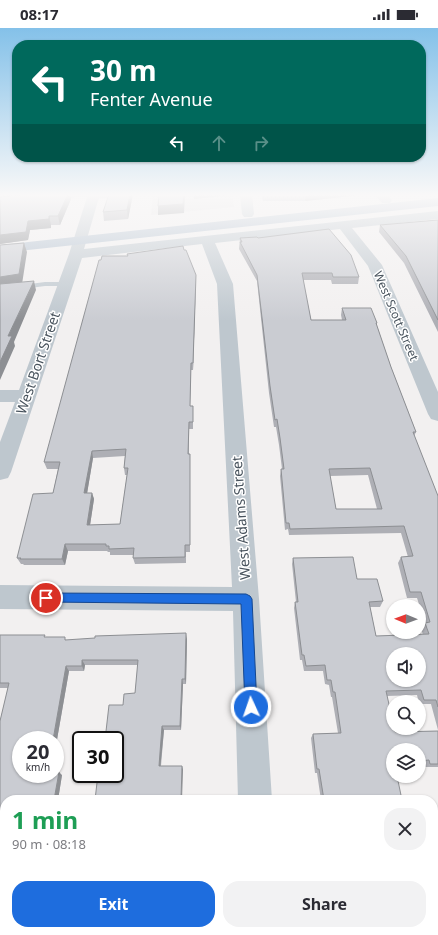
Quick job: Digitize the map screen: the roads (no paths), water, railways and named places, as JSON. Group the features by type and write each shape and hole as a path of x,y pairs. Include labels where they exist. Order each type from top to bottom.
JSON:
{"main road":[{"path":"0,239 79,242 113,236"},
{"path":"0,249 130,236"}],"street":[{"name":"West Bort Street","path":"0,472 81,236"},
{"path":"79,242 207,239 233,236"},
{"name":"West Scott Street","path":"352,236 375,265 438,414"},
{"name":"West Adams Street","path":"207,239 225,284 246,599 255,795"},
{"path":"0,396 26,396"},
{"path":"0,597 246,599"}],"lane":[{"path":"0,290 45,284 65,284"}]}
